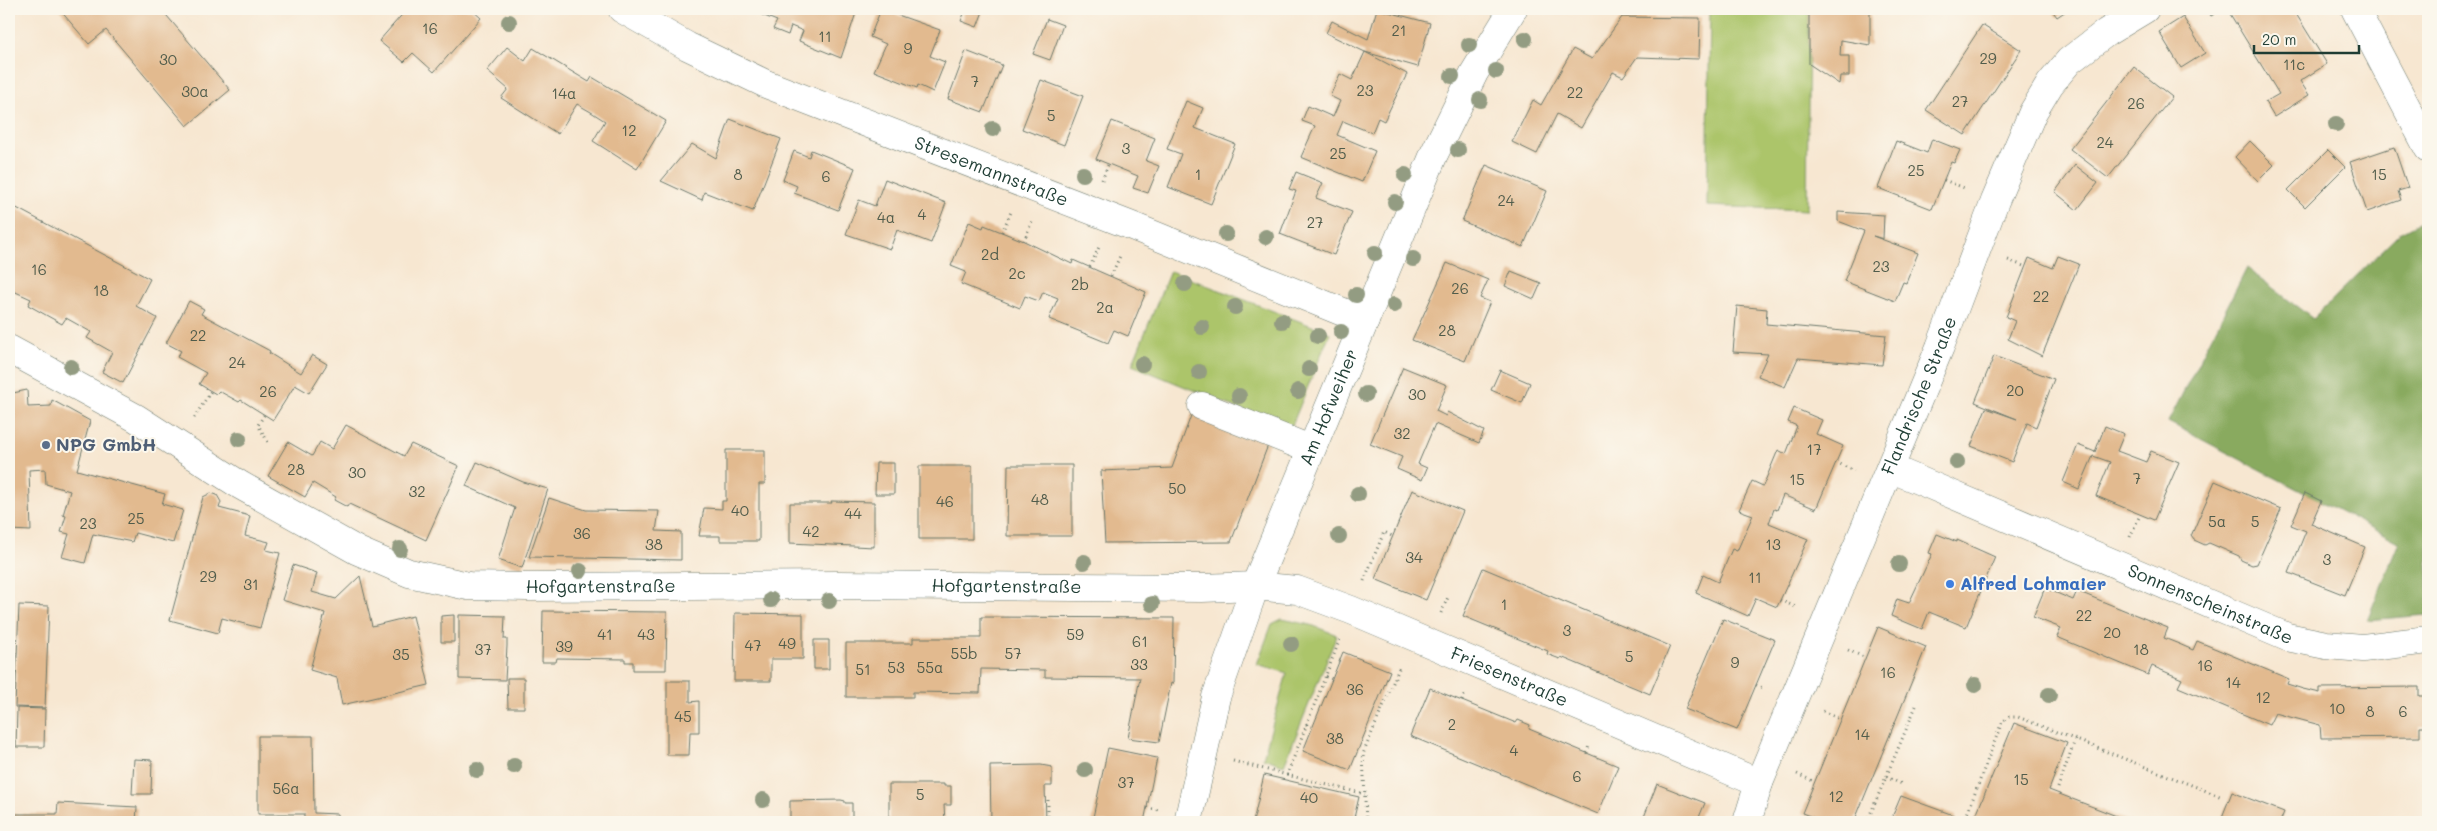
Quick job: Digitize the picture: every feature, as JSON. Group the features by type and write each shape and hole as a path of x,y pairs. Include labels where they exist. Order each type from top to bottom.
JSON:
{"street":[{"name":"Stresemannstraße","path":"622,9 687,46 766,84 1132,226 1365,321"},
{"name":"Am Hofweiher","path":"1188,822 1216,697 1255,586 1310,449 1434,154 1474,73 1513,9"},
{"name":"Flandrische Straße","path":"1747,822 1759,783 1940,347 1995,200 2033,112 2050,84 2069,61 2107,32 2146,9"},
{"path":"2355,9 2428,148"},
{"name":"Hofgartenstraße","path":"9,349 136,418 240,485 358,551 409,573 468,586 838,585 1074,588 1255,586"},
{"path":"1202,406 1310,449"},
{"name":"Sonnenscheinstraße","path":"1890,468 2287,637 2326,645 2363,648 2428,640"},
{"name":"Friesenstraße","path":"1255,586 1297,590 1351,610 1759,783"}],"path":[{"path":"204,402 211,391"},
{"path":"264,415 258,424 268,442"},
{"path":"1363,584 1384,532 1392,536"},
{"path":"1439,617 1449,594"},
{"path":"1287,775 1343,632"},
{"path":"1841,647 1866,658"},
{"path":"1366,822 1363,754 1403,658"},
{"path":"1326,676 1332,679"},
{"path":"1868,822 1916,706"},
{"path":"1815,708 1840,720"},
{"path":"1964,822 2002,722 2009,717 2018,717 2222,796"},
{"path":"1306,724 1312,727"},
{"path":"2058,788 2075,740"},
{"path":"1225,759 1366,794"},
{"path":"1790,772 1815,782"},
{"path":"1886,777 1902,784"},
{"path":"1311,786 1312,781"},
{"path":"1048,800 1048,822"}],"green space":[{"path":"1710,9 1809,9 1807,210 1707,206"},
{"path":"2428,218 2428,615 2367,620 2399,542 2168,422 2247,268 2313,319 2400,233"},
{"path":"1170,271 1330,333 1290,430 1132,365"},
{"path":"1282,619 1311,625 1337,635 1284,765 1263,758 1287,673 1257,664 1272,624"}],"building":[{"path":"59,9 161,9 230,90 187,126 106,30 89,44"},
{"path":"407,9 471,9 481,18 434,72 413,53 404,62 379,41"},
{"path":"747,9 857,10 841,58 799,41 803,31 791,26 788,35 773,29 777,21"},
{"path":"881,9 940,30 930,56 945,62 933,92 918,85 917,88 874,71 886,44 870,37"},
{"path":"966,9 984,9 977,27 961,21"},
{"path":"1377,9 1430,23 1418,67 1365,52 1326,33 1332,21 1368,39"},
{"path":"1809,9 1870,9 1870,45 1841,40 1840,56 1849,56 1849,76 1840,76 1839,84 1809,64"},
{"path":"2051,9 2069,9 2057,17"},
{"path":"2207,9 2223,9 2211,16"},
{"path":"2227,9 2293,9 2327,64 2300,81 2309,95 2274,117 2265,102 2279,94"},
{"path":"1622,17 1700,18 1699,59 1637,57 1623,77 1613,72 1581,128 1557,114 1537,154 1512,142 1533,100 1541,105 1573,49 1592,59"},
{"path":"2183,17 2205,53 2181,68 2159,32"},
{"path":"1047,19 1063,25 1050,60 1033,54"},
{"path":"1982,25 2021,50 1965,135 1926,110"},
{"path":"507,47 525,61 533,48 589,82 592,77 666,121 637,169 593,141 605,121 577,104 558,134 501,98 508,89 487,71"},
{"path":"966,51 1002,65 983,112 948,99"},
{"path":"1365,52 1407,74 1384,121 1378,118 1372,133 1343,121 1337,135 1375,151 1362,182 1301,157 1315,126 1302,121 1308,106 1333,117 1340,101 1330,96 1340,74 1352,80"},
{"path":"2134,67 2172,97 2108,178 2070,149"},
{"path":"1041,80 1083,96 1064,145 1022,129"},
{"path":"1186,101 1203,108 1195,128 1235,144 1211,204 1168,187 1181,154 1167,149"},
{"path":"730,119 781,139 753,211 704,192 702,200 661,181 692,144 716,158"},
{"path":"1112,121 1155,138 1146,161 1159,166 1148,193 1133,188 1138,176 1096,159"},
{"path":"1932,139 1960,150 1954,163 1951,162 1932,209 1878,188 1896,141 1927,153"},
{"path":"2250,141 2274,165 2258,181 2235,157"},
{"path":"2394,147 2408,188 2398,191 2401,200 2367,212 2350,162"},
{"path":"811,150 855,168 838,210 794,193 797,186 783,180 794,151 809,157"},
{"path":"2328,150 2345,167 2305,207 2288,190"},
{"path":"1486,165 1547,191 1523,247 1462,221"},
{"path":"2075,165 2098,183 2077,210 2055,192"},
{"path":"1296,172 1323,183 1316,198 1352,212 1334,255 1280,234 1296,191 1289,189"},
{"path":"885,179 946,203 931,243 897,230 890,249 846,234 859,200 875,206"},
{"path":"9,204 150,279 136,306 157,318 123,383 102,372 112,352 87,338 91,332 66,318 62,324 28,305 31,299 9,289"},
{"path":"1838,212 1884,215 1883,239 1873,236 1918,253 1906,283 1903,282 1895,301 1844,281 1864,231 1838,221"},
{"path":"969,222 983,228 984,225 1024,241 1072,264 1073,260 1146,292 1128,336 1114,330 1108,343 1049,319 1058,298 1043,292 1039,301 1025,296 1020,308 961,284 966,272 951,266"},
{"path":"2058,256 2079,264 2042,356 2008,339 2015,321 2006,317 2029,258 2053,268"},
{"path":"1447,263 1488,280 1480,298 1490,302 1465,361 1412,340"},
{"path":"1511,271 1541,283 1534,299 1505,286"},
{"path":"189,301 204,309 201,314 270,351 269,353 301,373 312,355 327,364 309,393 295,385 273,420 241,400 239,402 219,391 216,394 199,384 206,373 177,357 181,351 166,343"},
{"path":"1737,306 1767,309 1766,324 1886,335 1882,365 1798,358 1785,387 1758,376 1768,354 1733,352"},
{"path":"1994,356 2054,379 2036,427 2027,423 2012,462 1971,446 1986,408 2017,419 1975,402"},
{"path":"1403,367 1447,385 1436,411 1446,416 1447,412 1484,431 1479,443 1435,424 1418,464 1427,468 1422,480 1397,469 1402,457 1370,444"},
{"path":"1500,370 1530,383 1522,403 1491,390"},
{"path":"9,389 13,393 27,390 28,407 51,406 52,400 90,421 77,470 165,494 162,504 183,510 173,543 135,533 132,542 93,534 85,563 62,557 69,534 61,532 66,516 63,515 70,491 46,484 45,469 29,470 31,531 9,530"},
{"path":"1794,408 1822,420 1816,434 1843,446 1816,509 1783,495 1777,510 1774,509 1769,523 1808,539 1777,607 1756,598 1748,616 1696,593 1703,575 1718,582 1732,549 1737,551 1753,515 1739,510 1752,481 1763,486 1778,450 1786,454 1797,426 1788,422"},
{"path":"1193,410 1270,440 1231,542 1105,543 1101,471 1172,468"},
{"path":"346,425 404,456 411,444 459,466 426,540 349,504 347,507 334,500 336,497 313,483 305,497 268,476 288,442 312,456 320,442 332,449"},
{"path":"2105,426 2124,434 2117,451 2146,462 2151,451 2179,462 2154,520 2096,496 2110,462 2093,456 2079,489 2063,482 2078,445 2095,452"},
{"path":"726,450 765,450 765,484 759,484 759,541 720,541 720,536 699,536 704,508 722,509 722,501 726,501"},
{"path":"477,462 523,482 548,489 522,568 498,560 515,508 466,486"},
{"path":"876,463 894,463 894,494 875,494"},
{"path":"1008,465 1072,465 1072,536 1007,536"},
{"path":"919,466 972,466 972,539 919,539"},
{"path":"2215,481 2281,509 2257,564 2252,565 2241,560 2239,556 2209,543 2205,545 2194,540 2191,536"},
{"path":"1412,490 1463,511 1426,600 1375,579"},
{"path":"211,493 217,495 221,502 219,508 250,516 245,536 269,542 266,550 280,553 260,628 222,618 218,633 170,620 203,497"},
{"path":"2305,493 2321,501 2311,524 2365,547 2345,595 2289,573 2306,531 2291,525"},
{"path":"549,498 586,510 659,511 656,531 681,532 681,560 529,557"},
{"path":"831,501 874,502 874,547 790,543 790,503 832,503"},
{"name":"Alfred Lohmaier","path":"1937,534 1957,542 1957,540 1995,557 1966,627 1929,612 1922,629 1891,616 1897,599 1909,603 1932,554 1929,553"},
{"path":"293,565 317,573 312,592 336,599 360,576 372,626 413,616 429,685 342,705 337,678 310,670 325,613 282,600"},
{"path":"1483,568 1670,646 1650,694 1561,657 1560,659 1547,654 1548,651 1463,616"},
{"path":"2045,588 2073,600 2077,591 2168,628 2164,638 2193,650 2197,641 2289,679 2287,684 2303,689 2320,693 2320,688 2419,687 2419,696 2428,696 2428,727 2420,727 2420,737 2321,738 2320,725 2275,713 2269,725 2178,687 2182,679 2152,666 2148,675 2057,637 2061,628 2033,617"},
{"path":"19,605 49,606 45,708 15,707"},
{"path":"543,611 667,612 666,670 633,670 633,662 625,662 625,659 557,658 556,662 542,662"},
{"path":"735,613 803,614 803,659 771,659 771,681 734,681"},
{"path":"454,615 454,642 441,642 441,616"},
{"path":"459,615 505,616 504,639 507,639 507,646 505,680 459,679"},
{"path":"981,617 1174,618 1173,684 1171,683 1159,742 1128,738 1140,678 1045,677 1045,670 981,669 980,693 913,692 913,697 846,697 846,643 913,643 913,638 981,638"},
{"path":"1723,619 1775,640 1737,730 1685,709"},
{"path":"1878,627 1926,647 1854,822 1825,822 1802,813"},
{"path":"814,640 829,640 829,669 814,669"},
{"path":"1343,652 1390,671 1350,770 1303,751"},
{"path":"507,678 524,678 524,708 508,708"},
{"path":"667,681 690,681 690,702 699,701 699,732 690,732 689,755 667,755"},
{"path":"1430,688 1516,723 1518,720 1530,725 1529,729 1618,766 1598,814 1410,736"},
{"path":"17,708 45,709 44,747 16,747"},
{"path":"2014,723 2067,743 2049,790 2132,822 1973,822"},
{"path":"258,736 313,736 314,813 338,814 339,822 304,822 304,814 258,814"},
{"path":"1108,748 1157,758 1144,822 1092,822"},
{"path":"134,759 152,760 151,794 132,794"},
{"path":"1041,765 1052,767 1052,786 1045,786 1046,822 991,822 990,766"},
{"path":"1264,775 1359,797 1353,822 1253,822"},
{"path":"889,784 944,784 944,786 951,786 951,805 944,805 945,822 889,822"},
{"path":"1657,784 1705,803 1697,822 1642,822"},
{"path":"2232,792 2284,812 2280,822 2220,822"},
{"path":"1901,796 1956,816 1954,822 1890,822"},
{"path":"790,801 845,801 845,803 852,803 852,822 790,822"},
{"path":"58,803 137,807 136,822 9,822 9,814 57,814"}],"place":[{"name":"NPG GmbH","path":"46,445"},
{"name":"Alfred Lohmaier","path":"1950,584"}]}
